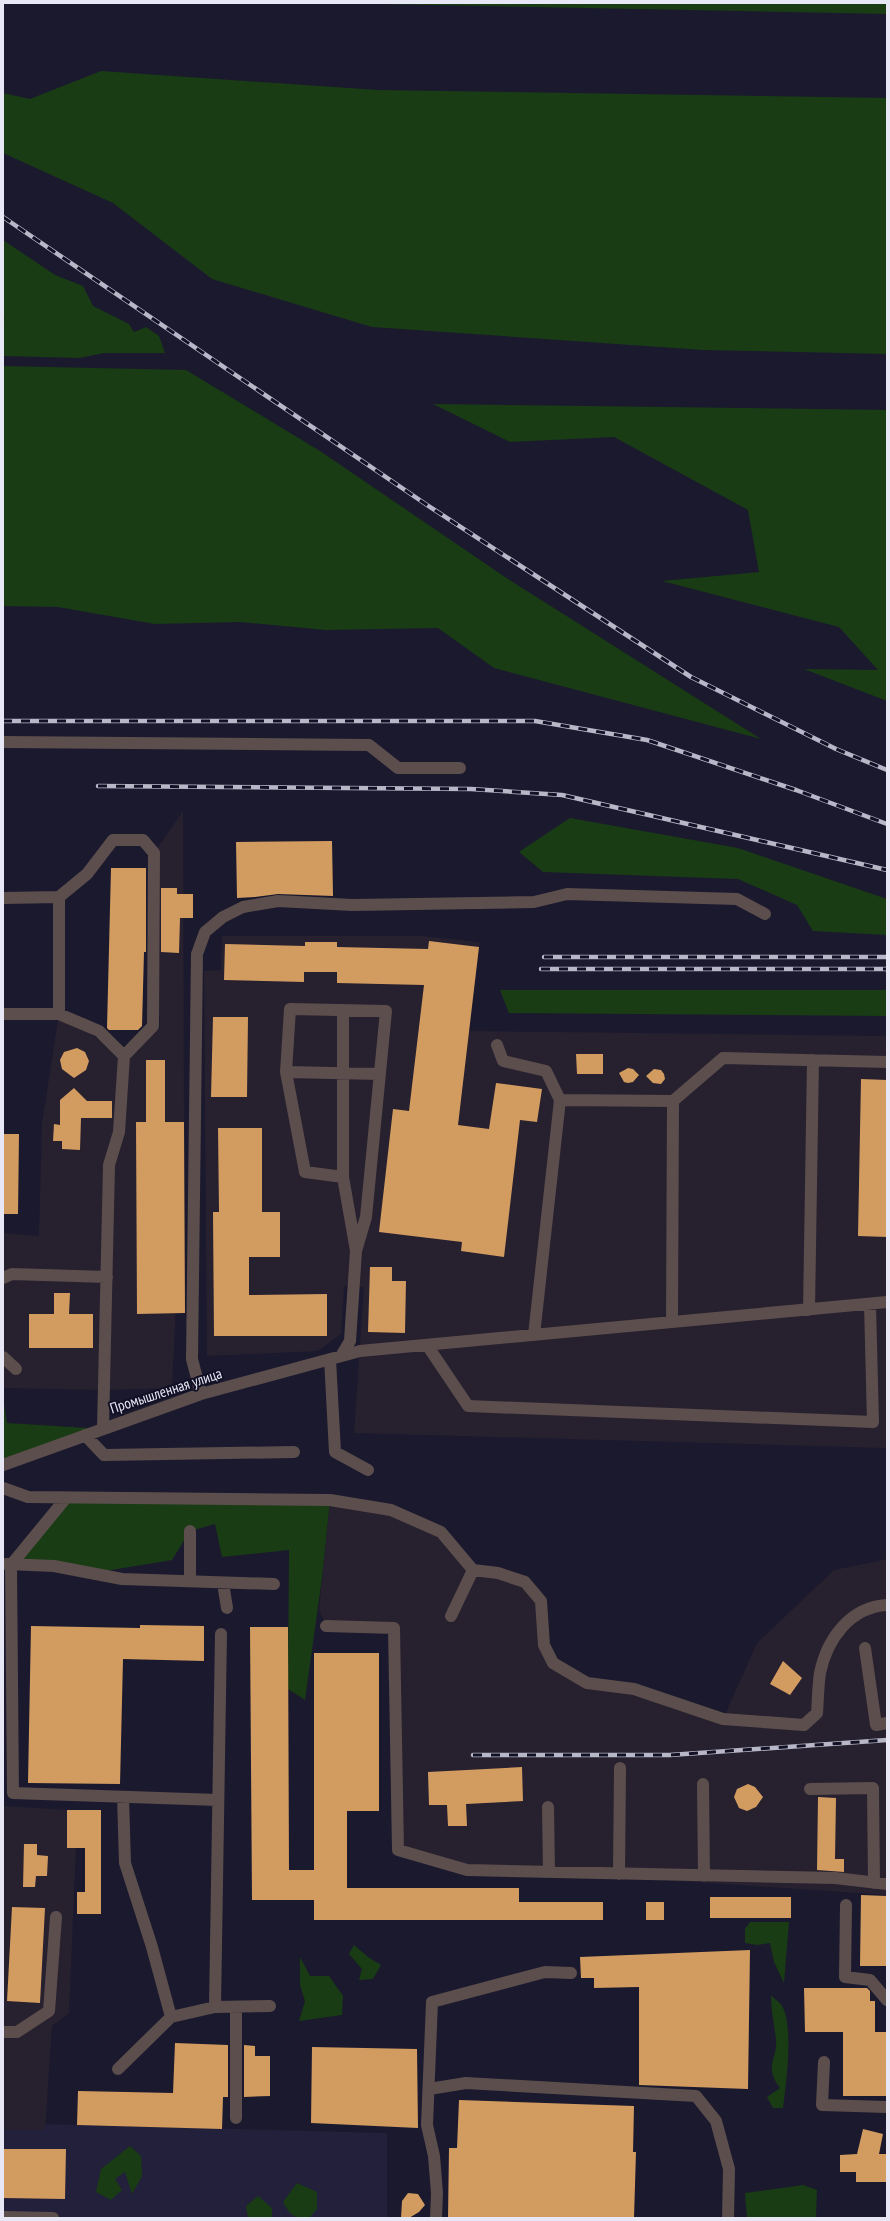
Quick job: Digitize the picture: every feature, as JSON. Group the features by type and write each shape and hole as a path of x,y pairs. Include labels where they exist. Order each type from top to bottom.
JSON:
{"street":[{"path":"3,742 369,745 398,768 460,768"},
{"path":"3,898 59,897 87,874 113,840 143,840 154,853 152,1026 124,1056 119,1132 109,1165 103,1429"},
{"path":"201,1394 192,1359 197,954 205,932 222,916 243,907 278,901 352,905 534,902 567,894 737,899 765,914"},
{"path":"59,897 59,1014"},
{"path":"343,1177 305,1172 286,1072 290,1009 386,1010 366,1217 356,1251 350,1341 335,1357 335,1452 368,1470"},
{"path":"343,1010 343,1177 356,1251"},
{"path":"3,1014 59,1014 99,1031 124,1056"},
{"path":"497,1045 503,1061 546,1071 560,1100 534,1335"},
{"path":"560,1100 673,1101 723,1058 887,1062"},
{"path":"809,1310 813,1060"},
{"path":"286,1072 380,1074"},
{"path":"672,1322 673,1101"},
{"path":"3,1278 12,1274 107,1277"},
{"name":"Промышленная улица","path":"3,1464 201,1394 360,1351 887,1302"},
{"path":"427,1345 468,1406 873,1422 870,1304"},
{"path":"3,1357 16,1369"},
{"path":"85,1435 104,1455 294,1452"},
{"path":"3,1488 28,1497 330,1500 391,1510 441,1532 473,1570 498,1573 526,1582 541,1601 544,1646 553,1663 588,1682 634,1689 723,1719 804,1725 817,1713 820,1673 832,1637 857,1613 887,1605"},
{"path":"66,1498 7,1564 13,1793 218,1800"},
{"path":"190,1531 190,1582"},
{"path":"7,1564 54,1566 122,1578 190,1582 274,1584"},
{"path":"451,1616 473,1570"},
{"path":"223,1583 227,1608"},
{"path":"326,1626 394,1628 398,1850 466,1870 835,1878 887,1884"},
{"path":"215,2007 221,1634"},
{"path":"865,1648 876,1725 887,1723"},
{"path":"619,1874 620,1768"},
{"path":"703,1784 704,1876"},
{"path":"810,1789 873,1788 874,1883"},
{"path":"123,1797 126,1863 152,1947 171,2017"},
{"path":"548,1807 549,1872"},
{"path":"846,1905 845,1977 870,1980 887,2000"},
{"path":"3,2032 17,2032 49,2011 56,1917"},
{"path":"436,2218 437,2193 434,2156 427,2126 432,2002 545,1972 571,1973"},
{"path":"118,2069 171,2017 215,2007 270,2006"},
{"path":"236,2007 236,2118"},
{"path":"824,2062 822,2105 887,2107"},
{"path":"428,2089 466,2083 696,2096 716,2122 729,2169 728,2218"},
{"path":"3,2217 53,2218"}],"shaded area":[{"path":"183,811 184,1134 172,1388 105,1390 3,1388 3,1233 39,1236 42,1123 59,1014 124,1055 160,1027 154,853"},
{"path":"222,936 421,936 480,942 469,1031 887,1036 887,1448 354,1433 364,1287 344,1286 341,1334 318,1351 207,1356 204,971 221,970"},
{"path":"330,1500 391,1510 441,1532 473,1570 525,1582 541,1601 544,1645 564,1669 587,1683 723,1719 757,1643 834,1570 887,1559 887,1895 549,1872 467,1870 398,1850 394,1628 326,1626 319,1609"},
{"path":"3,1806 67,1810 67,1848 76,1848 69,2013 52,2026 45,2130 3,2130"},
{"path":"45,2124 387,2133 387,2218 3,2218 3,2130 45,2130"}],"green space":[{"path":"365,3 887,3 887,14 380,4"},
{"path":"101,71 378,90 887,98 887,354 703,350 372,327 212,279 113,203 3,153 3,93 30,99"},
{"path":"3,240 55,275 83,286 93,306 129,324 134,332 146,327 159,336 165,353 104,353 79,358 3,356 3,322 5,320 3,317"},
{"path":"3,366 186,370 320,451 505,577 761,739 494,668 438,628 326,630 240,622 155,624 58,607 3,606"},
{"path":"433,404 887,410 887,701 804,669 878,670 839,627 662,581 759,572 748,510 614,437 510,442"},
{"path":"570,818 738,848 887,899 887,935 813,931 797,905 738,879 543,872 519,852"},
{"path":"500,990 887,990 887,1016 509,1013"},
{"path":"3,1398 7,1423 103,1429 3,1465"},
{"path":"66,1498 330,1500 322,1578 305,1700 288,1689 289,1550 222,1557 215,1524 190,1531 172,1560 93,1573 11,1565"},
{"path":"750,1922 789,1922 784,1983 774,1962 770,1943 757,1945 745,1943 745,1929"},
{"path":"354,1945 368,1957 381,1965 373,1979 359,1980 362,1969 349,1954"},
{"path":"300,1957 310,1976 329,1976 343,1996 342,2015 299,2021 305,2001 300,1985"},
{"path":"771,1995 782,2006 786,2015 788,2027 788,2056 783,2108 773,2108 767,2097 780,2088 772,2074 772,2063 776,2039"},
{"path":"130,2146 141,2156 142,2176 132,2194 125,2172 115,2179 122,2190 111,2200 96,2192 101,2169"},
{"path":"297,2183 317,2192 317,2209 309,2218 296,2217 288,2210 283,2202"},
{"path":"803,2185 817,2190 816,2218 747,2218 745,2193"},
{"path":"258,2196 272,2208 272,2218 248,2218 246,2206"}],"building":[{"path":"332,841 333,896 278,894 237,898 236,842"},
{"path":"111,868 146,868 146,952 144,952 142,1026 138,1030 109,1030 107,1028"},
{"path":"161,888 177,888 177,894 193,894 193,918 180,918 179,953 161,952"},
{"path":"429,941 479,947 458,1125 489,1129 496,1083 542,1089 537,1122 520,1120 504,1257 461,1251 462,1242 379,1232 393,1109 409,1111 424,985 337,983 337,972 304,972 304,982 224,980 225,944 305,946 305,942 337,942 337,947 428,949"},
{"path":"213,1017 248,1017 247,1097 211,1097"},
{"path":"77,1048 85,1052 89,1061 86,1070 74,1078 62,1069 60,1060 64,1052"},
{"path":"576,1054 603,1054 603,1074 577,1074"},
{"path":"146,1060 165,1060 165,1122 184,1122 185,1313 137,1314 136,1122 146,1122"},
{"path":"628,1068 633,1069 639,1075 633,1082 628,1083 624,1082 619,1073"},
{"path":"654,1069 661,1070 664,1074 665,1079 661,1084 653,1083 646,1076"},
{"path":"861,1079 887,1080 887,1237 858,1236"},
{"path":"74,1088 87,1101 112,1101 112,1118 81,1118 80,1150 62,1149 62,1141 53,1141 54,1124 60,1125 60,1100"},
{"path":"218,1128 262,1128 262,1212 280,1212 280,1257 249,1257 249,1295 327,1294 327,1336 214,1336 213,1212 219,1212"},
{"path":"3,1134 19,1134 18,1214 3,1214"},
{"path":"370,1267 392,1267 392,1281 406,1281 405,1333 368,1332"},
{"path":"54,1293 70,1293 69,1314 93,1314 93,1348 29,1348 29,1314 54,1314"},
{"path":"140,1625 204,1626 204,1661 123,1659 120,1784 28,1783 31,1626 140,1628"},
{"path":"250,1627 288,1627 289,1870 314,1870 314,1653 379,1653 379,1811 347,1811 347,1888 519,1888 519,1902 603,1902 603,1920 314,1920 314,1900 252,1900"},
{"path":"783,1661 802,1678 790,1695 770,1684"},
{"path":"522,1767 523,1801 466,1804 467,1826 448,1826 447,1805 429,1805 428,1772"},
{"path":"748,1784 755,1787 763,1797 756,1807 747,1811 739,1808 734,1797 737,1789"},
{"path":"818,1797 836,1798 835,1859 844,1859 844,1872 817,1870"},
{"path":"67,1810 101,1810 101,1914 77,1914 77,1892 85,1892 85,1848 67,1848"},
{"path":"24,1844 37,1844 37,1855 48,1856 47,1876 36,1876 35,1887 23,1887"},
{"path":"861,1895 887,1896 887,1966 860,1966"},
{"path":"710,1897 791,1897 791,1918 710,1918"},
{"path":"646,1902 664,1902 664,1920 646,1920"},
{"path":"12,1907 45,1908 40,2003 7,2001"},
{"path":"750,1950 748,2089 639,2085 639,1987 594,1988 594,1978 581,1978 580,1957"},
{"path":"804,1988 867,1988 870,1991 870,2001 875,2001 875,2032 887,2032 887,2096 843,2096 843,2032 805,2032"},
{"path":"175,2043 228,2045 228,2097 223,2097 222,2129 77,2125 78,2091 173,2093"},
{"path":"244,2045 255,2046 255,2056 270,2056 270,2096 244,2097"},
{"path":"312,2047 417,2049 418,2128 311,2123"},
{"path":"459,2100 634,2106 633,2152 636,2152 634,2218 448,2218 449,2148 457,2148"},
{"path":"863,2129 883,2134 879,2154 887,2154 887,2182 856,2182 856,2172 840,2172 840,2155 857,2154"},
{"path":"3,2149 66,2149 65,2199 3,2198"},
{"path":"408,2193 418,2194 425,2205 419,2212 409,2218 401,2218 402,2201"}],"railway":[{"path":"3,217 427,505 691,677 836,749 887,770"},
{"path":"3,721 535,721 647,740 796,790 887,824"},
{"path":"98,786 471,789 562,795 887,870"},
{"path":"544,957 887,957"},
{"path":"541,969 887,969"},
{"path":"473,1755 670,1755 887,1740"}]}
